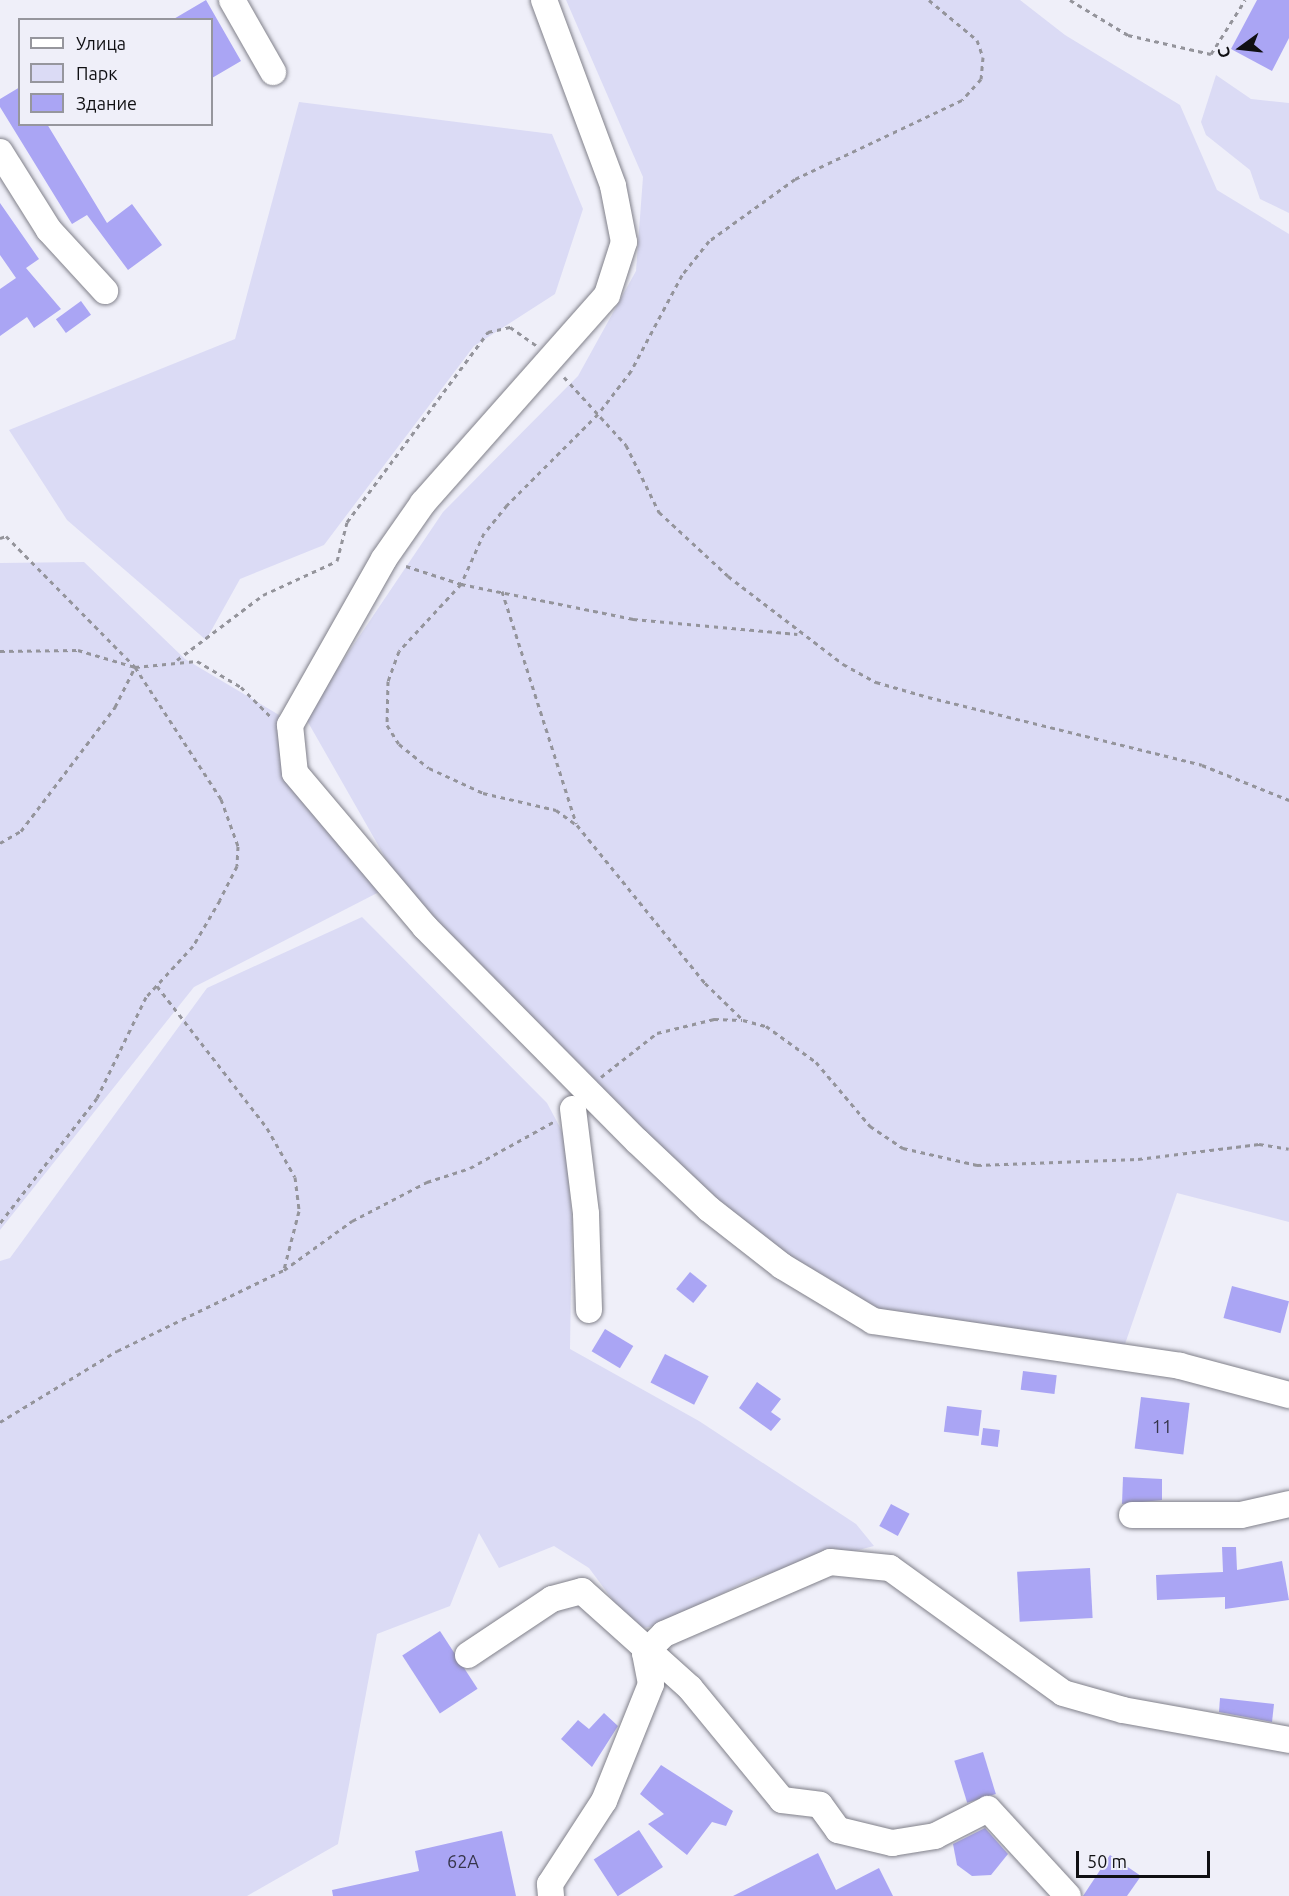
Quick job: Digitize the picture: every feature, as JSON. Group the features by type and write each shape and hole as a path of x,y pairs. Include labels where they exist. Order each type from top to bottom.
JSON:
{"street":[{"path":"232,0 273,72"},
{"path":"544,0 614,186 624,242 607,295 552,361 423,503 384,559 290,725 295,773 323,813 582,1100 709,1209 782,1266 873,1321 1180,1365 1289,1395"},
{"path":"0,152 49,230 105,291"},
{"path":"582,1100 589,1310"},
{"path":"1132,1515 1241,1515 1289,1504"},
{"path":"645,1653 664,1634 788,1578 830,1562 860,1562 890,1568 1064,1693 1123,1710 1289,1740"},
{"path":"468,1655 552,1599 582,1591 645,1653 690,1688 782,1800 820,1805 838,1830 892,1844 935,1836 988,1809 1068,1896"},
{"path":"551,1896 550,1884 604,1801 651,1684 645,1653"}],"path":[{"path":"743,1020 705,983 577,825 556,810 483,793 429,768 399,744 387,725 388,681 399,651 460,584 484,533 598,414 631,371 682,275 709,241 795,179 962,100 981,79 983,57 977,40 929,0"},
{"path":"1070,0 1128,35 1211,54 1245,0"},
{"path":"177,660 263,596 337,561 347,522 488,332 510,327 527,335 626,445 659,512 799,634 876,682 1202,765 1289,800"},
{"path":"0,538 6,536 135,667 220,799 238,846 237,866 220,900 193,946 157,986 98,1098 0,1222"},
{"path":"384,559 460,584 633,619 799,634"},
{"path":"502,591 577,825"},
{"path":"0,651 78,650 135,667 177,660 197,660 224,675 261,711 290,725"},
{"path":"0,843 21,831 115,707 135,667"},
{"path":"157,986 267,1128 295,1177 299,1211 284,1270"},
{"path":"0,1422 117,1351 284,1270 352,1221 427,1182 470,1168 582,1100 631,1050 657,1033 714,1018 743,1020 766,1026 816,1062 870,1126 903,1148 944,1161 1041,1165 1259,1144 1289,1149"}],"green space":[{"path":"566,0 1020,0 1065,35 1180,105 1217,190 1289,234 1289,1222 1177,1193 1124,1347 882,1312 788,1258 712,1201 402,887 305,717 443,512 578,376 636,271 643,177"},
{"path":"1216,75 1251,99 1289,103 1289,213 1260,199 1250,170 1206,135 1201,122"},
{"path":"299,102 552,134 583,209 555,294 474,346 324,545 240,579 206,640 67,520 9,430 235,339"},
{"path":"84,562 185,659 279,715 299,781 383,890 194,987 0,1230 0,563"},
{"path":"362,917 547,1103 564,1135 572,1219 570,1349 699,1421 856,1524 874,1546 753,1578 662,1624 635,1630 589,1568 554,1546 499,1568 479,1533 450,1606 377,1634 338,1844 247,1896 0,1896 0,1261 10,1258 207,988"}],"building":[{"path":"206,0 241,61 213,77 213,18 175,18"},
{"path":"1257,0 1289,0 1289,38 1272,71 1231,49"},
{"path":"18,88 18,126 48,126 107,223 132,204 162,245 128,270 87,215 72,224 0,107 0,99"},
{"path":"0,203 39,259 26,268 61,309 34,328 27,317 0,336 0,289 16,278 0,255"},
{"path":"81,301 91,315 66,333 56,319"},
{"path":"690,1272 707,1286 693,1303 676,1289"},
{"path":"1232,1286 1289,1301 1280,1333 1223,1318"},
{"path":"605,1329 633,1346 620,1368 592,1351"},
{"path":"665,1354 709,1376 694,1405 650,1383"},
{"path":"1023,1371 1057,1375 1054,1394 1021,1390"},
{"path":"757,1382 781,1399 771,1412 781,1419 771,1431 739,1408"},
{"path":"1141,1397 1190,1403 1183,1455 1135,1449"},
{"path":"947,1406 982,1410 979,1436 944,1432"},
{"path":"983,1428 1000,1430 998,1447 981,1445"},
{"path":"1123,1477 1162,1479 1162,1500 1122,1504"},
{"path":"891,1504 910,1514 898,1536 879,1526"},
{"path":"1222,1547 1236,1547 1237,1570 1282,1561 1289,1600 1225,1609 1225,1597 1157,1600 1156,1575 1223,1572"},
{"path":"1090,1568 1093,1618 1020,1622 1017,1572"},
{"path":"440,1631 478,1689 440,1713 402,1656"},
{"path":"1220,1698 1274,1704 1272,1722 1219,1712"},
{"path":"604,1713 618,1726 592,1767 561,1739 578,1720 589,1729"},
{"path":"983,1752 996,1794 967,1803 954,1761"},
{"path":"661,1765 733,1811 726,1826 712,1822 687,1855 648,1824 664,1814 640,1794"},
{"path":"985,1828 1008,1854 991,1875 972,1876 957,1865 953,1844"},
{"path":"639,1830 663,1867 617,1896 594,1859"},
{"path":"502,1831 516,1896 333,1896 332,1890 419,1871 415,1851"},
{"path":"818,1853 836,1890 879,1868 893,1896 733,1896"},
{"path":"1110,1855 1141,1876 1127,1896 1083,1896"}]}
